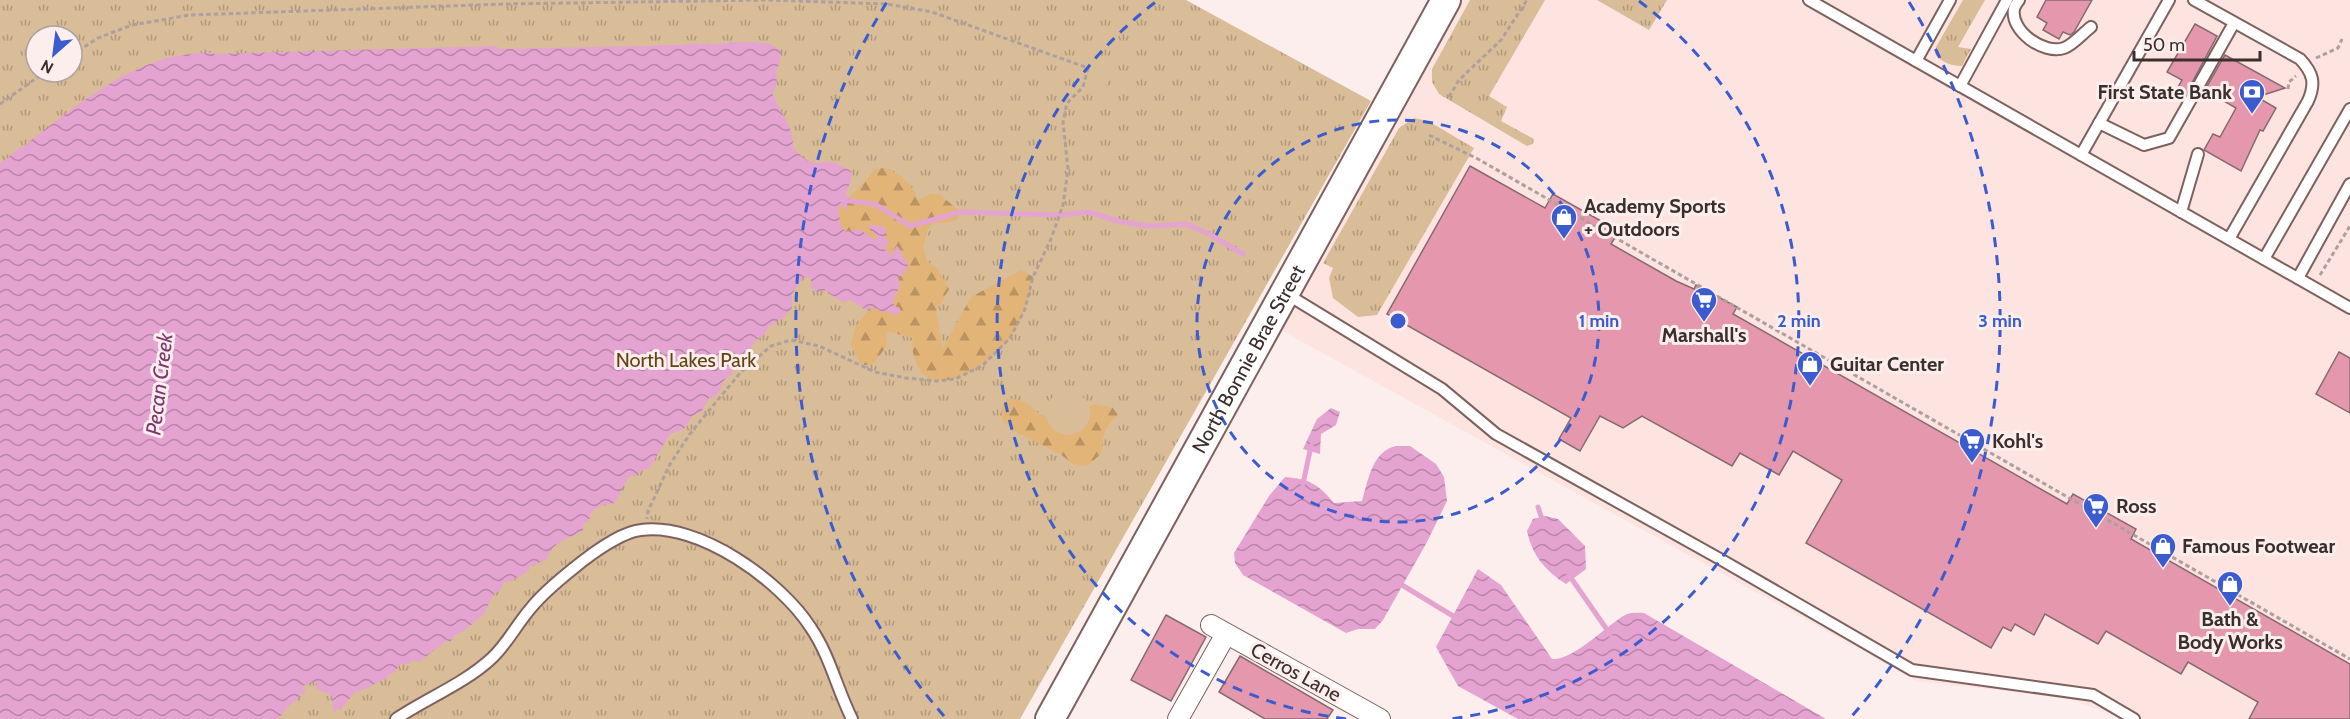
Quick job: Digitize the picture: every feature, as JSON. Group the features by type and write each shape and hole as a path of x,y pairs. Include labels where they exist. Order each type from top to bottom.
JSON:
{"main road":[{"name":"North Bonnie Brae Street","path":"1050,719 1446,0"}],"street":[{"name":"Cerros Lane","path":"1178,719 1219,629 1373,717"}],"lane":[{"path":"1809,0 2350,308"},
{"path":"1916,61 1950,0"},
{"path":"1960,86 2007,0"},
{"path":"2019,0 2014,9 2016,22 2023,34 2049,49 2065,48 2091,27"},
{"path":"2081,154 2169,0"},
{"path":"2194,0 2300,59 2312,75 2313,84 2308,101 2229,239"},
{"path":"2099,123 2144,145 2169,138 2234,23"},
{"path":"2264,259 2350,109"},
{"path":"2181,212 2198,154"},
{"path":"2298,278 2350,184"},
{"path":"1285,293 1442,389 1496,434 1720,559 1912,670 2093,694 2134,719"},
{"path":"396,719 419,703 473,674 494,657 531,607 576,566 615,541 638,530 661,528 707,543 754,568 796,605 813,630 852,719"}],"path":[{"path":"84,47 98,38 132,25 190,15 505,4 768,0 886,4 910,7 932,12 1088,68 1083,87 1067,103 1063,122 1068,170 1063,205 1051,239 1033,277 1025,309 1010,338 982,366 955,379 936,381 875,372 819,346 791,340 771,346 741,372 692,431 670,464 660,485 648,511 646,530"},
{"path":"1449,97 1459,80 1501,40 1527,0"},
{"path":"0,104 28,84"},
{"path":"1429,135 1478,159 2350,659"},
{"path":"2312,286 2326,269 2350,226"}],"shaded area":[{"path":"1460,0 2350,0 2350,719 2124,719 2067,698 1917,681 1268,323"}],"green space":[{"name":"North Lakes Park","path":"0,0 1186,0 1371,101 1020,719 0,719"},
{"path":"1470,0 1545,0 1489,96 1507,107 1501,121 1534,139 1533,144 1527,146 1439,94 1432,82 1432,69"},
{"path":"1597,0 1667,0 1649,30"},
{"path":"1963,0 1985,0 1958,47 1971,49 1962,66 1958,66 1943,61 1935,54 1936,47"},
{"path":"1091,57 1104,62 1109,75 1104,88 1091,93 1078,88 1073,75 1078,62"},
{"path":"1414,118 1428,121 1474,148 1377,315 1358,317 1333,298 1329,278 1333,268 1323,263 1399,128"},
{"path":"884,168 905,180 916,194 917,200 931,193 940,195 961,212 958,219 948,223 933,223 927,230 923,247 927,261 938,269 949,289 936,312 943,348 971,297 1021,270 1033,277 1022,316 1011,337 993,356 979,366 951,379 937,380 926,376 914,357 913,338 886,332 887,346 872,365 861,365 851,346 855,327 870,308 891,312 894,315 900,313 900,308 894,306 893,301 898,292 898,275 902,276 908,267 907,262 895,248 892,255 889,254 889,250 884,250 888,242 884,238 886,229 883,226 873,225 873,232 878,237 875,240 858,229 846,232 840,225 838,206 844,206 846,210 853,193 874,169"},
{"path":"1068,391 1077,392 1084,397 1089,404 1089,422 1084,429 1077,434 1068,435 1059,434 1052,429 1047,422 1046,413 1047,404 1052,397 1059,392"},
{"path":"1007,398 1022,401 1050,419 1086,409 1094,404 1113,408 1118,415 1105,432 1102,453 1087,466 1073,464 1060,454 1018,433 1003,422 1001,409"}],"water":[{"name":"Pecan Creek","path":"733,42 765,43 781,52 775,73 777,75 776,87 772,92 789,126 793,147 811,162 834,162 851,171 846,196 850,197 846,202 848,207 845,210 843,206 838,206 840,225 846,232 859,229 875,240 878,237 870,230 869,225 883,226 886,232 884,238 889,240 884,250 889,250 889,254 892,255 897,245 908,267 902,276 898,276 900,285 893,301 894,306 900,308 900,313 894,315 878,309 866,310 850,300 843,302 827,290 815,292 811,287 811,278 803,277 792,294 792,308 756,340 730,376 723,381 721,389 714,397 709,398 701,412 692,416 684,429 670,434 650,467 626,479 627,483 615,503 595,509 589,521 583,524 583,531 556,545 547,559 529,567 523,575 504,582 500,590 493,595 484,614 465,630 455,635 450,642 446,641 419,662 413,660 408,664 400,664 387,678 355,692 340,710 338,707 334,713 332,697 316,689 317,682 304,685 306,691 303,694 300,693 297,701 277,719 0,719 0,164 87,98 119,78 161,60 182,55 209,52 214,54 496,46 499,49 697,43 711,45"},
{"path":"1331,408 1340,412 1336,425 1321,434 1320,454 1303,449 1317,419"},
{"path":"1396,446 1410,446 1436,464 1444,477 1447,501 1427,542 1383,620 1375,629 1358,629 1346,633 1243,575 1235,563 1234,553 1269,496 1285,477 1301,479 1313,484 1334,503 1362,501 1376,460 1388,449"},
{"path":"1545,516 1558,519 1585,546 1586,569 1566,584 1540,562 1529,540 1527,531 1533,519"},
{"path":"1478,569 1501,585 1552,659 1580,649 1625,615 1644,613 1826,719 1518,719 1458,686 1436,647"}],"building":[{"path":"2046,0 2092,0 2074,32 2070,35 2063,32 2059,39 2043,30 2047,23 2037,17"},
{"path":"2195,24 2217,36 2186,94 2177,89 2182,80 2167,72"},
{"name":"First State Bank","path":"2225,55 2285,88 2257,97 2276,108 2263,131 2260,130 2241,171 2204,150 2213,134 2220,137 2236,108 2205,90"},
{"path":"1470,166 1545,208 1553,194 1619,231 1611,244 1676,281 1694,289 1696,285 1737,307 1733,314 2067,504 2073,494 2136,529 2131,539 2350,664 2350,719 2249,719 2258,702 2188,662 2181,674 2106,631 2098,644 2045,614 2034,635 2015,624 2011,631 2003,627 1991,648 1806,543 1842,480 1793,451 1779,475 1740,453 1732,466 1642,416 1623,428 1600,416 1580,451 1559,439 1571,418 1387,314"},
{"path":"2339,352 2350,358 2350,413 2316,394"},
{"path":"1166,615 1206,637 1171,701 1131,680"},
{"path":"1240,656 1333,710 1327,719 1265,719 1219,692"}],"waterway":[{"path":"842,200 875,204 910,226 961,212 1060,215 1088,212 1122,222 1150,226 1186,224 1209,234 1243,254"},
{"path":"1303,484 1311,446"},
{"path":"1538,507 1543,522"},
{"path":"1569,575 1610,634"},
{"path":"1397,582 1458,619"}],"place":[{"name":"First State Bank","path":"2252,115"},
{"name":"Academy Sports + Outdoors","path":"1564,240"},
{"name":"Marshall's","path":"1704,323"},
{"name":"Guitar Center","path":"1810,387"},
{"name":"Kohl's","path":"1972,464"},
{"name":"Ross","path":"2096,529"},
{"name":"Famous Footwear","path":"2163,569"},
{"name":"Bath & Body Works","path":"2230,607"}]}
